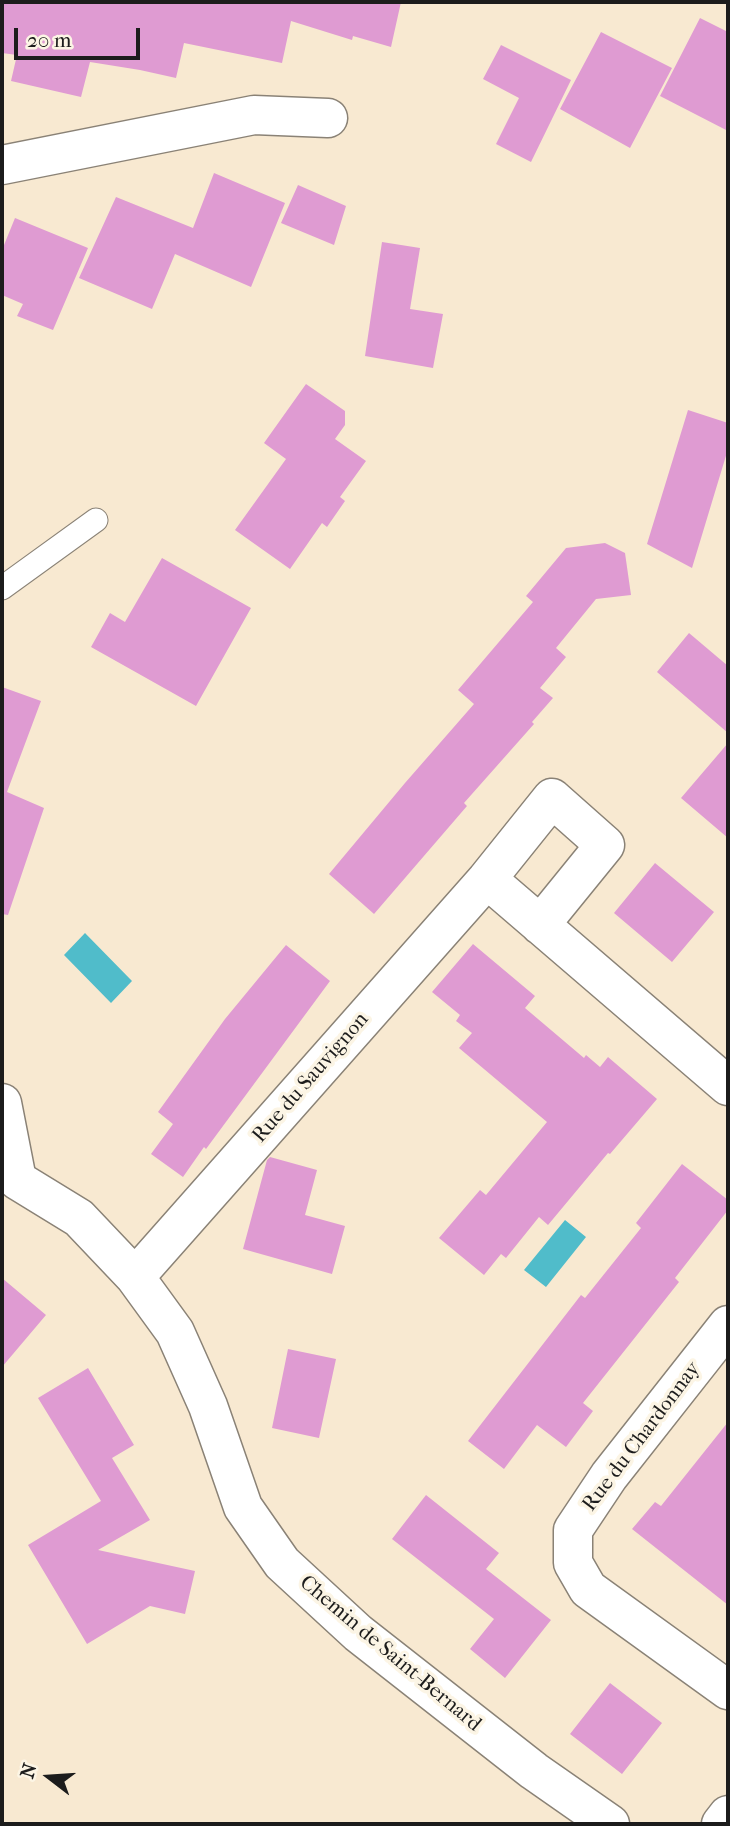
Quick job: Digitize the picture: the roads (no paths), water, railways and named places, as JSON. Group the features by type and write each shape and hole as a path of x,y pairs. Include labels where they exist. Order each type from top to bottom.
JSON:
{"street":[{"path":"2,165 254,115 328,118"},
{"name":"Rue du Sauvignon","path":"135,1277 486,879 552,799 605,845 540,925"},
{"path":"486,879 728,1086"},
{"name":"Chemin de Saint-Bernard","path":"2,1103 9,1178 79,1218 135,1277 175,1332 208,1406 243,1507 282,1563 358,1633 534,1771 610,1824"},
{"name":"Rue du Chardonnay","path":"728,1325 609,1476 573,1530 573,1563 588,1590 728,1690"},
{"path":"721,1824 728,1815"}],"lane":[{"path":"2,588 96,520"}],"water":[{"path":"85,933 132,981 111,1003 64,955"},
{"path":"565,1220 586,1237 546,1287 524,1270"}]}
